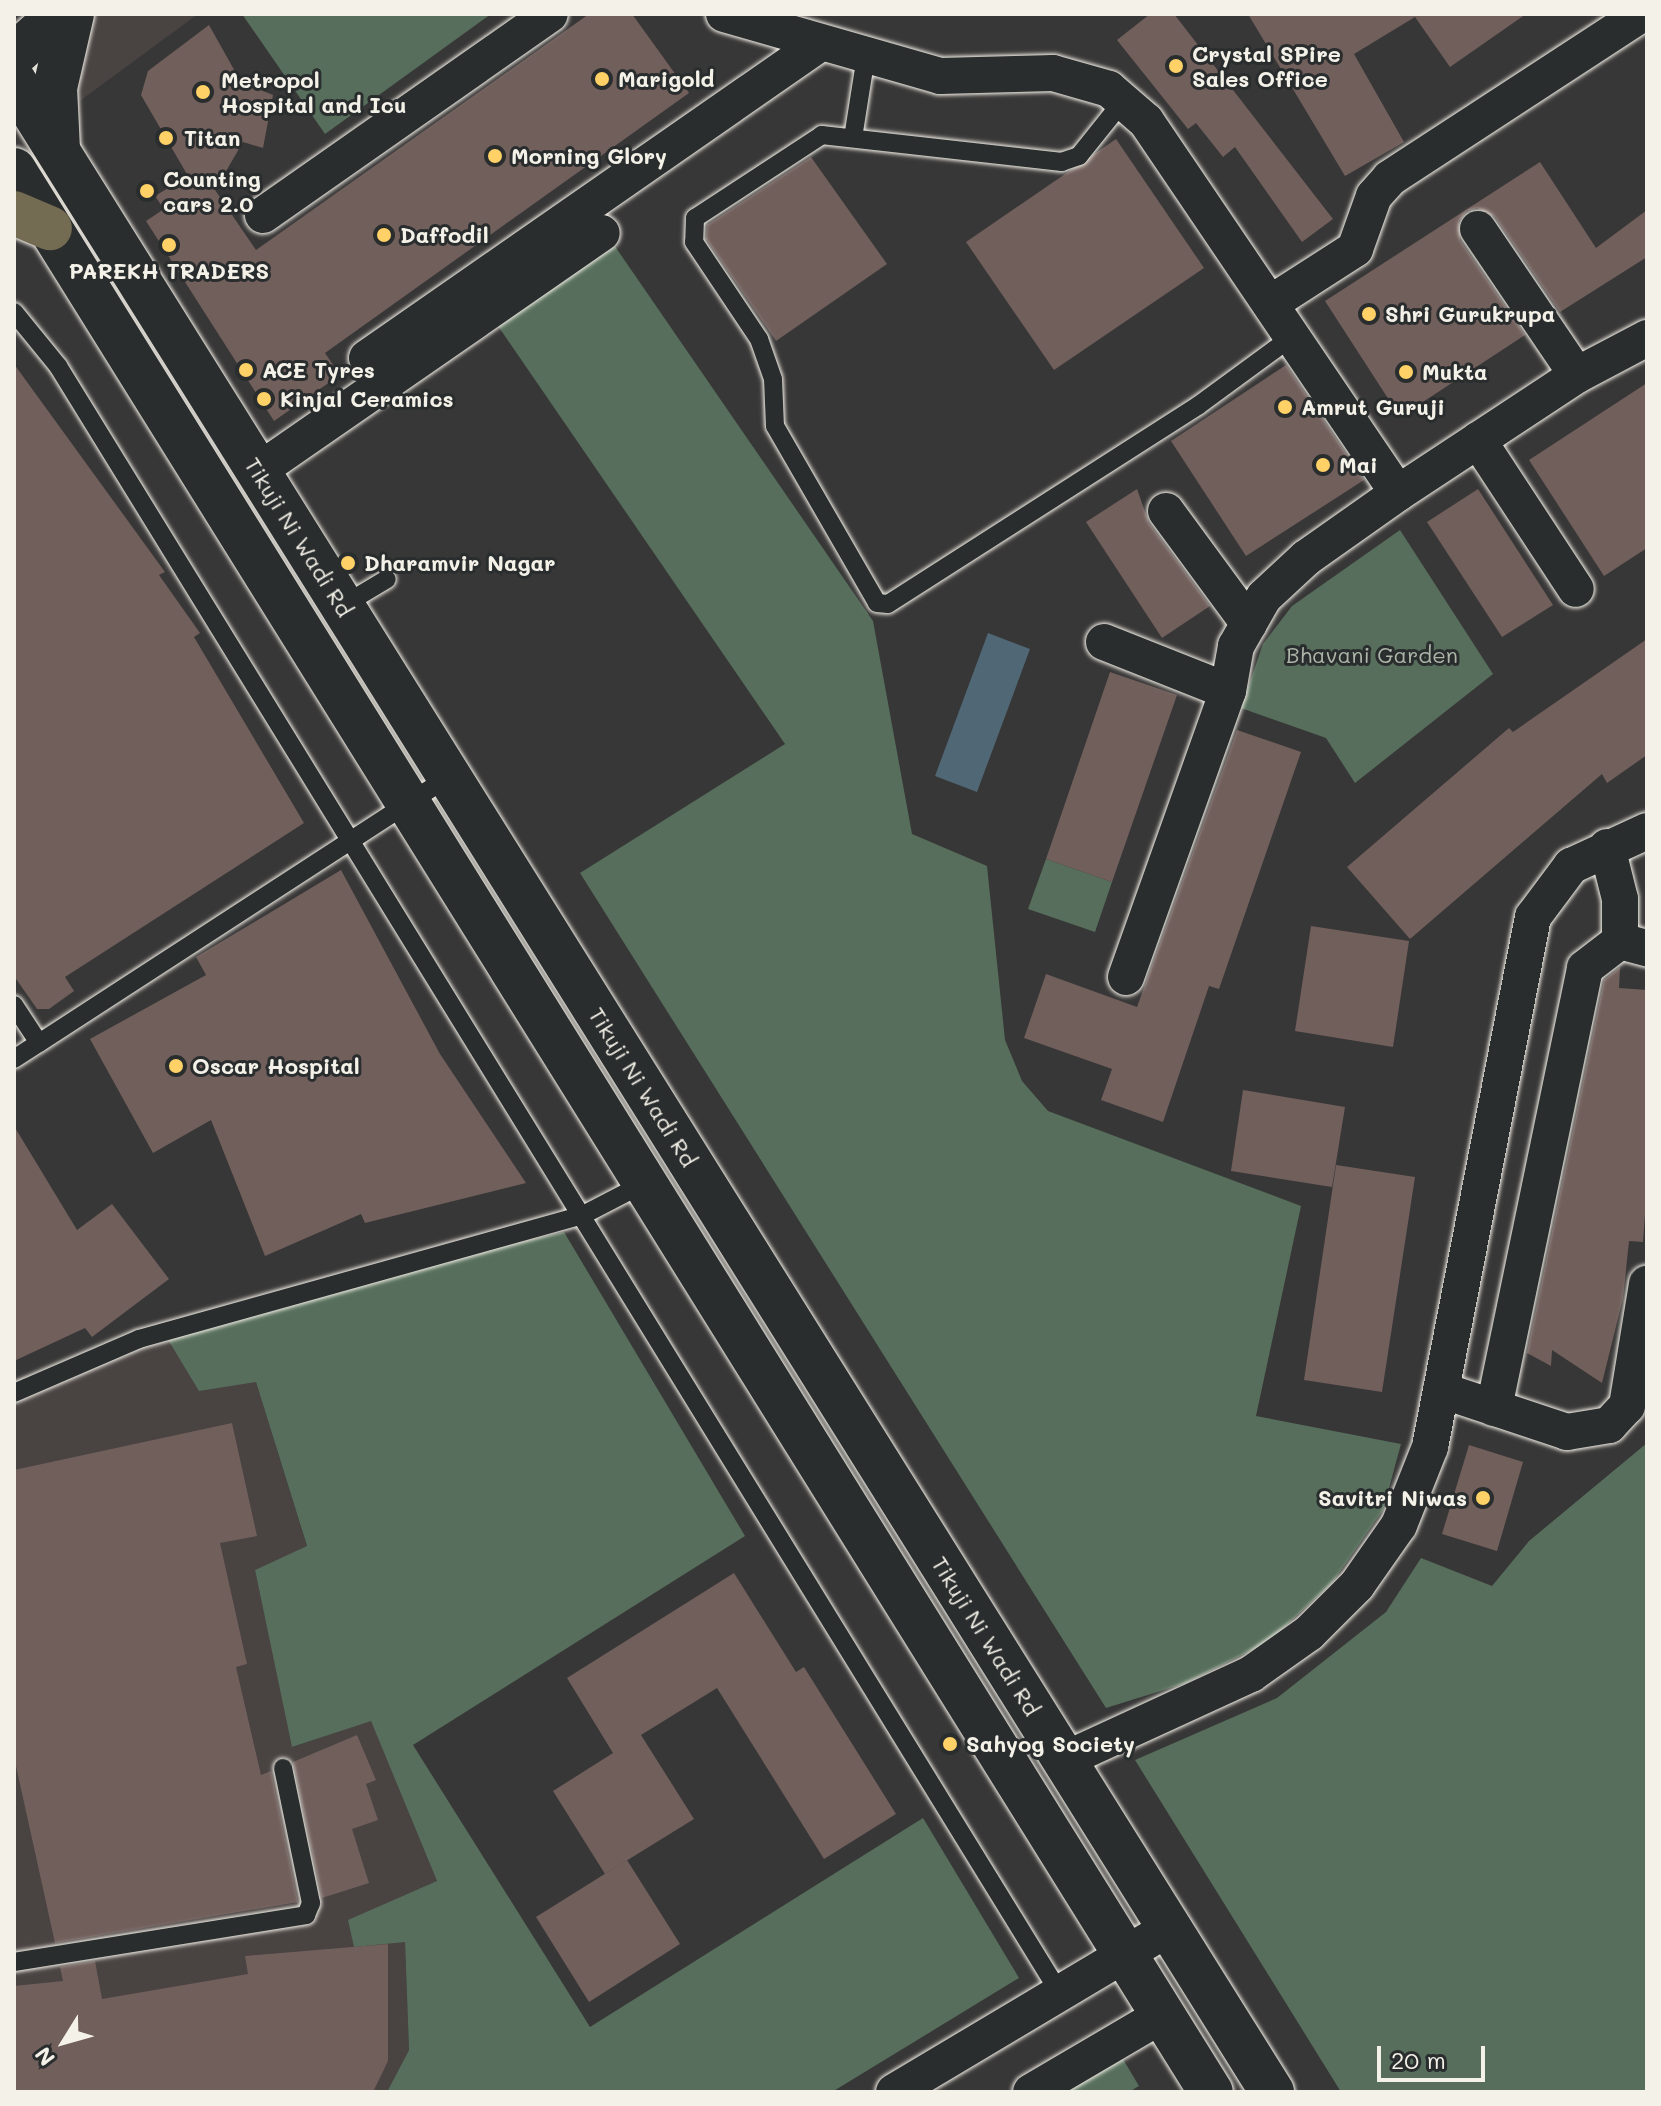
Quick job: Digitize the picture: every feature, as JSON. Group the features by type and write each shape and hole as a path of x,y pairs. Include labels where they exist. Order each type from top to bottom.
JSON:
{"main road":[{"path":"14,55 60,14"},
{"path":"58,153 55,88 72,14"},
{"name":"Tikuji Ni Wadi Rd","path":"14,81 1272,2092"},
{"path":"14,170 32,220 409,804 1211,2092"}],"street":[{"path":"263,215 550,14"},
{"path":"724,14 819,44 940,76 1053,73 1109,89 1146,121 1398,493"},
{"path":"1271,303 1355,249 1374,196 1390,178 1642,14"},
{"path":"367,358 819,44"},
{"path":"1478,229 1577,375"},
{"path":"258,471 602,233"},
{"path":"1126,977 1228,691 1236,646 1264,597 1306,558 1398,493 1577,375 1647,338"},
{"path":"1478,440 1576,589"},
{"path":"1166,511 1249,624"},
{"path":"1104,642 1228,691"},
{"path":"1064,1760 1251,1674 1309,1633 1357,1585 1399,1525 1430,1447 1533,917 1571,866 1647,831"},
{"path":"1494,1408 1585,968 1634,945 1607,847"},
{"path":"1441,1390 1567,1432 1609,1425 1627,1406 1647,1284"},
{"path":"894,2092 1169,1928"},
{"path":"1031,2092 1162,2015"}],"lane":[{"path":"853,138 866,56"},
{"path":"1123,101 1079,156 1062,162 822,135 695,218 694,242 759,339 773,379 775,426 877,603 901,596 1199,405 1293,336"},
{"path":"14,312 58,366 1061,1995"},
{"path":"342,606 387,579"},
{"path":"14,1059 449,777"},
{"path":"14,1005 39,1043"},
{"path":"14,1393 209,1316 581,1216 645,1183"},
{"path":"14,1962 306,1915 311,1903 283,1768"}],"shaded area":[{"path":"80,14 198,14 62,114"},
{"path":"164,1333 256,1382 307,1547 255,1570 293,1747 371,1720 437,1881 405,1942 409,2050 387,2092 14,2092 14,1380"}],"green space":[{"path":"242,14 491,14 325,134"},
{"path":"612,242 873,621 912,834 987,866 1005,1040 1022,1081 1048,1111 1301,1206 1256,1416 1401,1444 1383,1510 1332,1583 1268,1642 1186,1683 1106,1708 580,873 785,744 496,323"},
{"name":"Bhavani Garden","path":"1400,530 1493,674 1355,783 1326,738 1241,708 1263,644 1292,606"},
{"path":"1046,859 1112,882 1095,932 1028,909"},
{"path":"564,1232 745,1536 413,1745 590,2027 923,1818 1019,1978 832,2092 387,2092 409,2050 405,1942 354,1947 348,1920 437,1881 371,1721 292,1747 255,1570 307,1546 256,1382 199,1391 164,1333 237,1307"},
{"path":"1647,1443 1647,2092 1341,2092 1135,1760 1277,1698 1386,1612 1421,1558 1492,1586 1529,1541"},
{"path":"1114,2044 1139,2086 1129,2092 1068,2092 1059,2076"}],"water":[{"path":"988,633 1030,649 977,792 935,776"}],"building":[{"path":"589,14 632,14 689,93 325,353 340,375 274,421 146,221 164,209 155,196 188,176 141,95 148,71 209,25 241,82 273,95 263,148 243,142 215,190 256,250"},
{"path":"1150,14 1174,14 1333,219 1302,242 1235,147 1223,157 1196,123 1188,129 1117,40"},
{"path":"1248,14 1526,14 1450,67 1415,17 1354,54 1404,142 1345,176"},
{"path":"1116,139 1204,268 1054,370 966,242"},
{"path":"811,157 887,264 776,341 706,239 707,225"},
{"path":"1540,162 1596,248 1647,210 1647,257 1560,312 1495,217 1477,208 1467,211 1459,221 1460,240 1525,335 1400,417 1325,301"},
{"path":"14,364 165,572 159,575 200,633 194,637 304,823 65,977 74,991 49,1009 37,1009 14,976"},
{"path":"1286,365 1364,480 1246,556 1171,441"},
{"path":"1647,383 1647,548 1604,576 1529,460"},
{"path":"1137,489 1149,523 1210,606 1162,638 1086,522"},
{"path":"1478,489 1553,605 1502,637 1427,522"},
{"path":"1647,639 1647,755 1607,783 1602,774 1410,939 1347,867 1509,728 1513,732"},
{"path":"1110,672 1177,695 1112,882 1046,859"},
{"path":"1237,730 1301,752 1219,989 1209,986 1163,1122 1101,1100 1112,1069 1024,1038 1046,974 1137,1007"},
{"path":"341,870 440,1054 526,1183 365,1223 361,1214 265,1256 211,1120 153,1153 90,1039 206,975 196,957"},
{"path":"1311,926 1409,941 1393,1047 1295,1031"},
{"path":"1620,967 1619,988 1647,990 1647,1185 1643,1242 1629,1241 1623,1298 1602,1383 1552,1350 1551,1366 1527,1353 1604,980"},
{"path":"1243,1090 1345,1107 1332,1187 1231,1171"},
{"path":"14,1126 77,1230 112,1204 169,1279 92,1337 85,1328 14,1361"},
{"path":"1336,1165 1415,1177 1382,1392 1304,1380"},
{"path":"232,1423 257,1536 220,1543 247,1664 236,1667 261,1775 271,1771 298,1902 55,1943 14,1757 14,1470"},
{"name":"Savitri Niwas","path":"1469,1445 1523,1462 1497,1551 1442,1534"},
{"path":"734,1573 796,1672 804,1667 896,1814 824,1859 717,1688 641,1735 694,1819 605,1874 553,1791 613,1753 567,1678"},
{"path":"357,1735 376,1780 366,1784 378,1820 352,1829 369,1883 322,1898 293,1762"},
{"path":"627,1860 680,1944 589,2002 536,1917"},
{"path":"388,1944 388,2061 373,2092 14,2092 14,1986 63,1981 60,1967 95,1961 102,1999 248,1974 245,1956"}],"place":[{"name":"Crystal SPire Sales Office","path":"1176,66"},
{"name":"Marigold","path":"602,79"},
{"name":"Metropol Hospital and Icu","path":"203,92"},
{"name":"Titan","path":"166,138"},
{"name":"Morning Glory","path":"495,156"},
{"name":"Counting cars 2.0","path":"147,191"},
{"name":"Daffodil","path":"384,235"},
{"name":"PAREKH TRADERS","path":"169,245"},
{"name":"Shri Gurukrupa","path":"1369,314"},
{"name":"ACE Tyres","path":"246,370"},
{"name":"Mukta","path":"1406,372"},
{"name":"Kinjal Ceramics","path":"264,399"},
{"name":"Amrut Guruji","path":"1285,407"},
{"name":"Mai","path":"1323,465"},
{"name":"Dharamvir Nagar","path":"348,563"},
{"name":"Oscar Hospital","path":"176,1066"},
{"name":"Savitri Niwas","path":"1483,1498"},
{"name":"Sahyog Society","path":"950,1744"}]}
